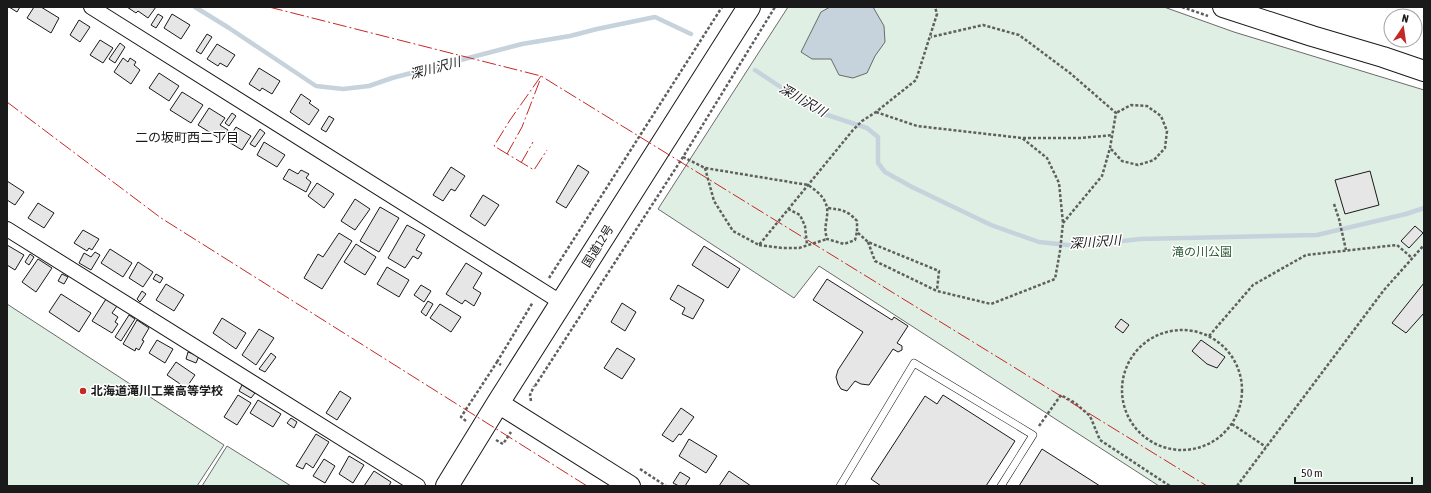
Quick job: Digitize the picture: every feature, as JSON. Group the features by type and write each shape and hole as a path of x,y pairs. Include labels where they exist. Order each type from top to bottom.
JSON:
{"highway":[{"name":"国道12号","path":"447,486 498,403 750,7"}],"street":[{"path":"91,7 562,303"},
{"path":"1223,7 1424,71"},
{"path":"7,229 418,486"},
{"path":"498,403 630,486"}],"lane":[{"path":"840,486 914,363 1033,435 1001,486"}],"path":[{"path":"496,362 722,7"},
{"path":"535,386 683,157 775,7"},
{"path":"759,245 853,130 862,121 876,112 916,80 931,37 937,14 935,7"},
{"path":"931,37 983,25 1019,35 1070,73 1116,113"},
{"path":"1110,148 1122,161 1138,165 1154,160 1165,148 1167,131 1161,116 1147,106 1130,105 1116,113"},
{"path":"876,112 917,126 1022,138 1081,138 1113,135"},
{"path":"1063,223 1102,176 1113,135 1116,113"},
{"path":"868,242 875,261 938,291 991,304 1055,279 1063,223 1059,183 1047,158 1022,138"},
{"path":"683,157 705,168 808,185 821,194 828,208 824,228 827,238"},
{"path":"705,168 714,201 733,231 759,245 782,248 800,248 827,238 844,244 855,240 857,222 850,214 841,210 828,208"},
{"path":"1334,204 1346,250"},
{"path":"788,209 800,215 805,226 807,245"},
{"path":"857,232 868,242 939,271 938,291"},
{"path":"1209,336 1253,285 1306,255 1397,245 1412,258"},
{"path":"1237,486 1384,290 1424,245"},
{"path":"1190,330 1209,336 1226,348 1237,365 1242,385 1241,405 1232,424 1219,438 1201,447 1182,450 1163,447 1145,437 1132,423 1124,405 1122,386 1127,367 1137,350 1152,338 1171,331 1190,330"},
{"path":"1033,435 1061,395 1075,403 1090,416 1100,440 1170,486"},
{"path":"1232,424 1266,447"}],"green space":[{"name":"滝の川公園","path":"788,7 1164,7 1234,32 1424,90 1424,486 1159,486 819,266 794,298 658,209"},
{"name":"北海道滝川工業高等学校","path":"7,304 224,445 197,486 7,486"},
{"path":"227,446 291,486 202,486"}],"shaded area":[{"path":"830,7 873,7 884,26 885,42 875,56 867,73 853,78 839,75 831,59 812,59 801,52 821,12"}],"building":[{"path":"9,7 20,7 17,12"},
{"path":"34,7 41,7 59,18 51,33 27,18"},
{"path":"127,7 156,7 148,18 138,11 136,13"},
{"path":"158,14 163,17 156,28 151,25"},
{"path":"172,14 190,25 181,39 164,28"},
{"path":"79,20 90,27 80,42 70,35"},
{"path":"207,34 212,37 201,54 196,51"},
{"path":"100,40 113,48 103,63 90,55"},
{"path":"120,43 125,47 115,63 109,59"},
{"path":"217,44 235,55 227,67 220,63 218,66 207,59"},
{"path":"123,58 128,62 130,58 136,62 134,65 140,70 131,84 114,72"},
{"path":"259,68 280,81 272,94 262,88 260,91 249,84"},
{"path":"159,73 179,86 169,101 149,88"},
{"path":"182,92 203,105 191,123 170,110"},
{"path":"301,94 311,101 309,103 319,110 309,125 290,112"},
{"path":"209,108 225,118 220,125 228,130 222,140 198,125"},
{"path":"232,113 236,116 229,126 225,123"},
{"path":"329,116 334,119 326,132 321,129"},
{"path":"236,127 251,136 242,150 227,141"},
{"path":"260,129 265,133 255,147 250,144"},
{"path":"264,142 285,155 277,167 257,155"},
{"path":"578,165 589,172 566,208 556,202"},
{"path":"451,167 465,176 455,191 451,189 443,201 433,195"},
{"path":"289,169 298,174 301,170 309,174 306,178 311,182 306,192 283,179"},
{"path":"1370,171 1379,205 1345,214 1335,180"},
{"path":"7,181 24,192 15,205 7,200"},
{"path":"317,183 334,194 324,208 308,196"},
{"path":"483,195 499,205 485,226 470,216"},
{"path":"355,199 370,209 355,230 341,221"},
{"path":"38,203 54,213 44,228 28,218"},
{"path":"380,207 399,218 379,252 360,241"},
{"path":"407,225 425,235 416,250 422,253 418,259 413,256 405,268 388,258"},
{"path":"1415,226 1423,233 1409,248 1401,241"},
{"path":"83,230 99,239 92,250 89,248 87,251 74,243"},
{"path":"339,233 352,241 322,289 304,278 318,254 323,257"},
{"path":"356,244 376,257 365,275 344,262"},
{"path":"7,245 24,255 15,270 7,265"},
{"path":"704,246 740,269 728,288 692,265"},
{"path":"110,249 132,263 123,277 101,263"},
{"path":"95,252 100,255 91,270 79,263 84,253 91,257"},
{"path":"30,254 34,257 29,265 25,262"},
{"path":"38,259 52,268 36,292 22,282"},
{"path":"138,262 153,272 143,287 129,278"},
{"path":"466,263 482,273 473,288 481,293 474,306 465,300 462,304 446,294"},
{"path":"387,267 409,280 399,297 377,284"},
{"path":"62,274 68,277 64,284 58,281"},
{"path":"156,274 163,278 160,283 153,279"},
{"path":"827,279 892,320 894,317 908,326 897,343 902,346 902,350 898,352 893,349 869,385 861,384 855,381 847,391 841,389 838,384 836,377 838,370 863,332 813,300"},
{"path":"1424,283 1424,313 1406,333 1392,323"},
{"path":"166,284 184,295 174,311 156,300"},
{"path":"421,285 431,291 424,302 414,295"},
{"path":"678,285 704,300 693,319 682,314 685,308 670,299"},
{"path":"142,291 146,294 140,302 137,299"},
{"path":"61,294 91,313 79,332 49,312"},
{"path":"106,299 117,306 112,313 118,317 115,322 118,324 112,333 92,321"},
{"path":"428,301 433,304 426,316 421,312"},
{"path":"622,303 636,312 625,331 611,322"},
{"path":"440,304 461,317 451,332 430,318"},
{"path":"129,315 135,319 121,341 115,337"},
{"path":"222,318 246,333 236,349 213,333"},
{"path":"1121,319 1129,325 1123,333 1115,327"},
{"path":"137,320 149,328 142,340 144,341 139,350 136,348 135,351 123,344"},
{"path":"259,329 274,338 256,365 242,355"},
{"path":"157,340 173,349 165,363 149,353"},
{"path":"1201,340 1225,357 1217,368 1207,364 1192,351"},
{"path":"617,348 635,359 622,379 604,368"},
{"path":"188,352 199,356 196,363 186,359"},
{"path":"271,353 276,357 265,372 259,369"},
{"path":"176,362 195,375 186,388 167,375"},
{"path":"242,385 255,393 251,398 239,391"},
{"path":"340,391 351,398 337,420 326,413"},
{"path":"238,395 251,403 237,425 224,417"},
{"path":"943,395 1015,441 986,486 881,486 871,479 925,396 937,404"},
{"path":"258,400 281,414 273,427 250,413"},
{"path":"681,408 694,417 681,435 679,434 673,442 662,435"},
{"path":"291,418 297,422 294,428 287,423"},
{"path":"316,434 329,442 313,468 306,463 303,469 296,466"},
{"path":"689,439 717,456 706,473 679,456"},
{"path":"1042,449 1100,486 1019,486"},
{"path":"349,456 364,465 353,483 339,474"},
{"path":"324,459 335,466 325,483 313,476"},
{"path":"374,471 391,482 389,486 364,486"},
{"path":"729,471 751,486 719,486"},
{"path":"680,472 690,478 685,486 679,486 673,483"}],"waterway":[{"name":"深川沢川","path":"195,7 316,86 343,89 369,86 392,78 522,44 570,36 655,17 691,34"},
{"name":"深川沢川","path":"755,70 818,112 867,128 878,137 878,163 885,172 912,187 991,225 1039,242 1077,246 1140,239 1317,235 1406,214 1424,208"}],"power":[{"path":"269,7 541,76 1207,486"},
{"path":"541,76 510,120 494,146 534,170 547,150"},
{"path":"507,154 522,127 540,80"},
{"path":"7,102 161,218 587,486"},
{"path":"521,163 533,142"}],"place":[{"name":"北海道滝川工業高等学校","path":"83,391"}],"district":[{"name":"二の坂町西二丁目","path":"187,137"}]}
